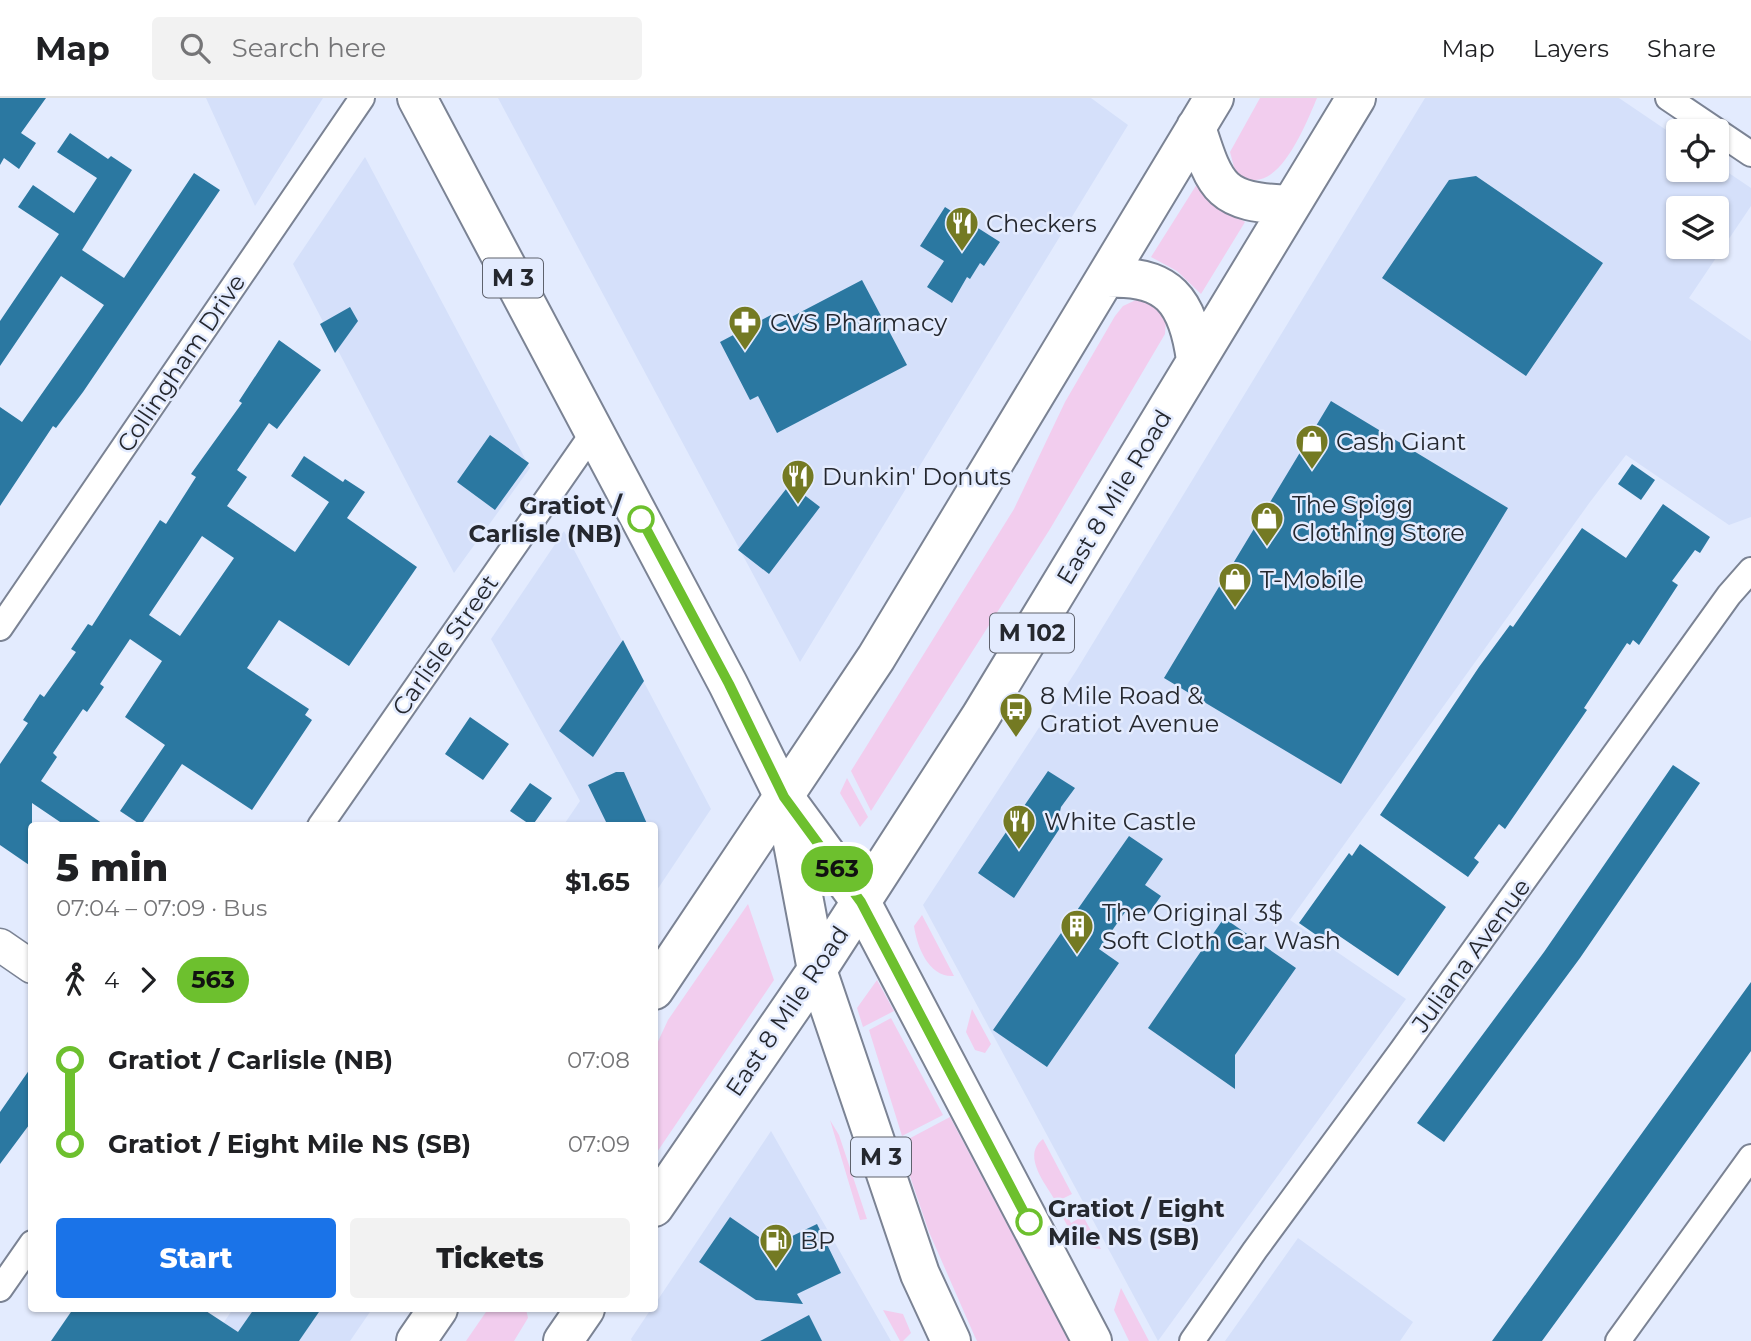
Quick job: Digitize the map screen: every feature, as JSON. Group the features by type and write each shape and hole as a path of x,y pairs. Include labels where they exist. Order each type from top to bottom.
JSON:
{"main road":[{"name":"M 3","path":"417,98 729,684 784,797 861,902 1092,1341"},
{"name":"East 8 Mile Road","path":"658,1201 817,970 981,716 1356,98"},
{"path":"1205,112 1206,161 1222,188 1249,201 1290,205"},
{"path":"658,984 876,658 1205,112"},
{"path":"1106,278 1141,279 1157,284 1172,294 1192,330 1196,360"},
{"name":"M 3","path":"784,797 817,970 920,1274 951,1341"},
{"path":"416,1341 436,1312"},
{"path":"551,1312 557,1341"},
{"path":"563,1341 583,1312"}],"street":[{"name":"Collingham Drive","path":"0,628 362,98"},
{"path":"1668,98 1751,155"},
{"name":"Carlisle Street","path":"323,822 595,430"},
{"name":"Juliana Avenue","path":"1192,1341 1729,595 1751,570"},
{"path":"0,946 28,964"},
{"path":"1618,1341 1751,1157"},
{"path":"0,1289 28,1249"}],"shaded area":[{"path":"206,98 323,98 255,206"},
{"path":"498,98 1091,98 1128,125 800,662"},
{"path":"1260,98 1317,98 1305,126 1286,158 1275,171 1263,179 1249,179 1235,171 1230,152"},
{"path":"1425,98 1619,98 1666,130 1666,182 1729,182 1729,173 1751,188 1751,206 1729,239 1729,196 1666,196 1666,259 1715,259 1689,298 1751,341 1751,517 1729,525 1626,455 1590,502 1290,920 1406,999 1158,1341 923,905 1076,671"},
{"path":"365,157 530,468 454,573 293,264"},
{"path":"1197,184 1213,203 1245,222 1201,294 1177,271 1151,257"},
{"path":"1138,299 1153,303 1166,319 1165,334 1050,529 871,811 851,771 1014,509 1065,402 1115,316 1123,306"},
{"path":"564,531 711,809 658,888 658,822 566,822 580,801 491,639"},
{"path":"847,778 868,817 860,827 840,793"},
{"path":"748,904 774,980 658,1151 658,1042 668,1020"},
{"path":"922,915 954,976 945,975 931,967 921,952 914,926"},
{"path":"877,980 894,1011 863,1027 857,1008"},
{"path":"972,1009 991,1044 985,1053 975,1050 966,1032"},
{"path":"891,1018 943,1115 902,1136 869,1030"},
{"path":"950,1117 1069,1341 977,1341 929,1232 899,1144"},
{"path":"830,1120 839,1135 867,1219 860,1220"},
{"path":"771,1131 891,1341 632,1341 649,1312 658,1312 658,1300"},
{"path":"1043,1139 1072,1194 1056,1202 1035,1162 1034,1153"},
{"path":"1063,1208 1071,1223 1083,1216 1101,1249 1085,1245 1075,1237 1059,1210"},
{"path":"1298,1238 1413,1322 1400,1341 1225,1341"},
{"path":"1121,1288 1149,1341 1129,1341 1114,1310"},
{"path":"883,1310 903,1314 911,1333 903,1341 900,1341"},
{"path":"231,1312 370,1312 350,1341 211,1341"},
{"path":"486,1312 527,1312 528,1318 514,1341 466,1341"}],"building":[{"path":"0,98 46,98 21,133 36,143 19,169 4,158 0,165"},
{"path":"70,133 108,159 111,156 132,170 82,250 124,278 194,173 220,190 83,392 56,428 53,426 0,506 0,407 22,422 104,305 61,276 0,366 0,321 59,234 18,207 33,185 74,213 97,178 57,152"},
{"path":"1476,176 1603,263 1526,376 1382,278 1449,180"},
{"name":"Checkers","path":"945,207 1000,242 984,266 980,263 970,279 967,277 952,303 927,287 944,261 920,246"},
{"name":"CVS Pharmacy","path":"862,280 907,365 777,433 758,396 750,400 720,342 771,315 776,325"},
{"path":"350,307 358,321 335,353 320,324"},
{"path":"279,340 321,370 277,429 269,423 237,470 247,477 227,506 295,552 329,502 291,476 304,456 343,482 345,479 365,492 347,518 417,567 349,666 279,620 247,668 309,709 305,715 312,720 252,810 182,764 143,822 136,822 120,811 165,745 125,717 162,661 130,639 100,684 104,687 87,712 83,709 53,753 57,757 41,781 100,822 60,822 32,803 32,822 28,822 28,864 0,845 0,764 28,723 23,720 40,694 44,697 76,652 71,649 88,624 92,626 160,520 166,524 196,477 191,474 242,403 239,401","holes":["202,536 234,558 180,636 149,615"]},
{"path":"1331,401 1508,508 1341,784 1164,678"},
{"path":"490,435 529,463 495,510 457,482"},
{"path":"1632,464 1655,480 1641,500 1618,484"},
{"path":"790,484 820,507 769,574 738,550"},
{"path":"1663,504 1710,537 1700,553 1695,550 1672,581 1678,585 1639,645 1633,640 1630,645 1627,643 1584,708 1587,710 1505,829 1499,824 1474,858 1479,862 1468,877 1380,815 1479,667 1510,625 1513,627 1582,528 1626,558"},
{"path":"623,640 644,681 593,757 559,731"},
{"path":"470,717 509,744 483,780 445,754"},
{"path":"1673,765 1700,783 1580,958 1444,1142 1417,1123 1544,952"},
{"name":"White Castle","path":"1048,771 1075,788 1061,807 1057,825 1060,828 1014,898 978,873"},
{"path":"616,772 624,772 646,822 606,822 588,785"},
{"path":"530,783 552,798 535,822 526,822 510,811"},
{"name":"The Original 3$ Soft Cloth Car Wash","path":"1129,836 1163,859 1145,885 1161,896 1144,920 1128,908 1099,949 1119,963 1047,1067 993,1030"},
{"path":"1360,844 1446,907 1398,976 1329,929 1322,939 1299,923 1349,853 1352,856"},
{"path":"1224,918 1296,968 1235,1055 1235,1089 1148,1028"},
{"path":"1751,982 1751,1051 1620,1234 1542,1341 1492,1341"},
{"path":"28,1072 28,1126 0,1164 0,1112"},
{"path":"730,1217 759,1237 786,1239 817,1224 841,1273 797,1294 803,1304 756,1300 699,1262"},
{"path":"71,1312 208,1312 238,1332 252,1312 319,1312 299,1341 51,1341"},
{"path":"809,1315 822,1341 760,1341"}],"bus line":[{"name":"563","path":"641,519 729,684 784,797 861,902 1029,1222"}],"place":[{"name":"Checkers","path":"962,253"},
{"name":"CVS Pharmacy","path":"745,352"},
{"name":"Cash Giant","path":"1312,471"},
{"name":"Dunkin' Donuts","path":"798,506"},
{"name":"Gratiot / Carlisle (NB)","path":"641,519"},
{"name":"The Spigg Clothing Store","path":"1267,548"},
{"name":"T-Mobile","path":"1235,609"},
{"name":"8 Mile Road & Gratiot Avenue","path":"1016,739"},
{"name":"White Castle","path":"1019,851"},
{"name":"The Original 3$ Soft Cloth Car Wash","path":"1077,956"},
{"name":"Gratiot / Eight Mile NS (SB)","path":"1029,1222"},
{"name":"BP","path":"776,1270"}]}
